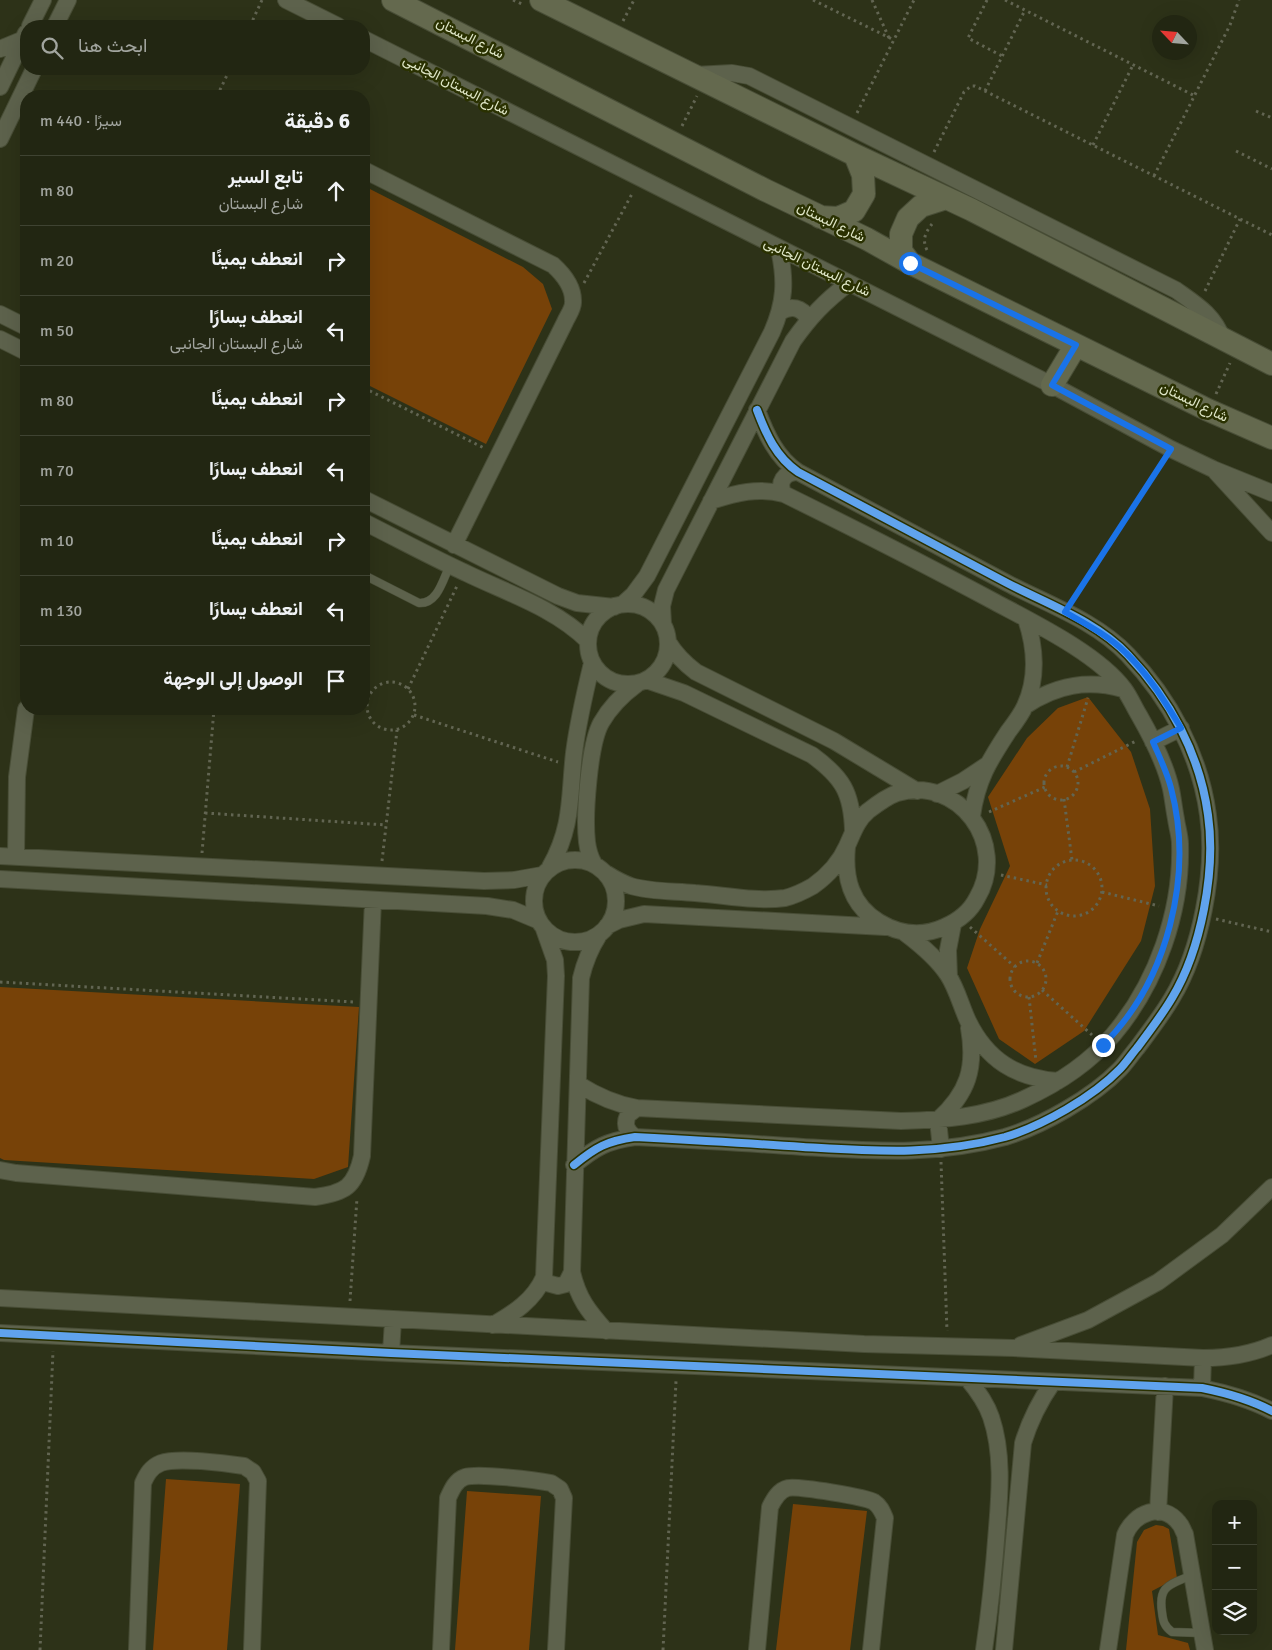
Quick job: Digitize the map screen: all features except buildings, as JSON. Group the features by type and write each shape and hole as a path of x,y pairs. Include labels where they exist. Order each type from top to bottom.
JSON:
{"street":[{"path":"33,20 43,0"},
{"path":"58,20 68,0"},
{"path":"286,0 326,20"},
{"name":"شارع البستان","path":"393,0 910,263 1208,410 1272,438"},
{"path":"536,4 698,78 946,198 1272,364"},
{"path":"0,49 20,37"},
{"name":"شارع البستان الجانبى","path":"370,42 1052,385 1171,449 1213,469 1272,493"},
{"path":"0,87 20,47"},
{"path":"698,78 732,73 749,76 1176,290 1198,305 1218,325 1231,344"},
{"path":"24,90 31,75"},
{"path":"0,139 20,98"},
{"path":"819,217 838,218 854,212 864,194 863,175 855,155"},
{"path":"370,173 553,265 564,275 570,288 573,304 454,545"},
{"path":"910,263 900,251 901,234 908,218 921,206 946,198"},
{"path":"779,249 784,277 784,291 780,312 772,332 647,576 633,595 601,615 592,627 588,641 588,652 592,663 600,673 611,681 624,684 642,682 684,693 812,755 825,764 839,778 848,795 852,812 853,831"},
{"path":"0,879 500,907 513,910 541,925 554,937 564,941 576,942 588,940 618,920 644,914 888,928 921,933 938,930 956,921 973,906 982,890 987,872 988,854 983,835 973,818 956,802 937,794 917,790 834,741 696,672 680,659 668,642 663,624 662,606 668,587 793,341 808,319 827,299 849,283"},
{"path":"780,312 785,309 796,308 805,314 808,319"},
{"path":"0,314 20,323"},
{"path":"0,339 20,349"},
{"path":"1052,385 1076,345"},
{"path":"574,1165 592,1150 612,1140 635,1137 895,1152 968,1146 1010,1135 1049,1118 1086,1096 1120,1069 1145,1038 1173,996 1192,953 1203,916 1210,862 1209,817 1198,771 1181,728 1157,688 1126,653 1109,638 1065,612 978,568 786,464 762,424 757,410"},
{"path":"1213,469 1272,533"},
{"path":"784,494 781,486 784,476 798,472"},
{"path":"578,1084 596,1096 616,1104 637,1108 901,1121 938,1120 986,1113 1023,1100 1058,1081 1089,1059 1113,1035 1137,1003 1161,953 1174,910 1180,843 1171,787 1151,738 1123,689 1105,670 1076,648 1026,619 906,554 784,494 757,490 741,492 711,501"},
{"path":"370,503 565,599 593,605 641,606 650,610 663,624"},
{"path":"370,525 557,616 578,631 588,641"},
{"path":"967,587 978,568"},
{"path":"647,576 668,587"},
{"path":"557,616 565,599"},
{"path":"973,818 977,790 987,765 1025,706 1033,677 1034,662 1026,619"},
{"path":"594,864 590,856 587,840 589,784 594,742 600,725 622,695 660,668 665,660 668,642"},
{"path":"493,1325 512,1314 526,1302 538,1289 544,1277 556,976 550,944 534,909 533,897 536,885 562,844 566,832 579,722 592,663"},
{"path":"1025,706 1050,692 1064,687 1093,683 1123,689"},
{"path":"25,715 8,857 492,881 514,880 546,871 560,862 571,859 583,860 594,864 618,881 643,889 761,899 787,897 811,886 832,869 847,847 853,831 864,814 879,801 897,793 917,790"},
{"path":"1151,738 1181,728"},
{"path":"937,794 963,781 987,765"},
{"path":"847,847 845,866 849,886 858,903 872,917 888,928"},
{"path":"84,884 86,860"},
{"path":"606,1330 583,1304 572,1272 581,978 584,962 590,948 613,916 616,905 615,893 607,874"},
{"path":"0,1170 16,1174 315,1197 344,1191 353,1182 359,1170 362,1156 373,900"},
{"path":"949,977 948,950 956,921"},
{"path":"905,932 929,953 949,977 977,1038 989,1052 1003,1065 1020,1074 1038,1079 1058,1081"},
{"path":"938,1120 952,1108 962,1093 969,1076 972,1058 968,1021"},
{"path":"635,1137 628,1130 626,1119 637,1108"},
{"path":"938,1120 941,1149"},
{"path":"1013,1348 1088,1320 1158,1282 1222,1235 1272,1187"},
{"path":"544,1277 547,1283 558,1286 566,1284 572,1272"},
{"path":"0,1298 864,1344 1013,1348 1203,1358 1230,1358 1256,1352 1272,1345"},
{"path":"391,1353 393,1320"},
{"path":"0,1333 391,1353 1202,1388 1228,1393 1252,1401 1272,1411"},
{"path":"862,1373 864,1344"},
{"path":"1202,1388 1203,1358"},
{"path":"967,1378 981,1396 991,1417 996,1439 1000,1487 993,1586 984,1650"},
{"path":"1004,1650 1023,1443 1030,1421 1040,1401 1053,1382"},
{"path":"1158,1512 1166,1386"},
{"path":"137,1650 144,1484 149,1471 160,1463 173,1460 244,1466 253,1472 258,1482 252,1650"},
{"path":"998,1464 1021,1467"},
{"path":"441,1650 448,1498 454,1485 459,1481 465,1477 478,1476 551,1483 560,1489 564,1498 556,1650"},
{"path":"757,1650 770,1506 776,1495 788,1488 801,1488 863,1498 873,1501 881,1508 885,1518 870,1650"},
{"path":"1108,1650 1125,1535 1134,1520 1141,1515 1158,1512 1170,1515 1179,1523 1185,1534 1205,1650"}],"lane":[{"path":"370,578 419,603 425,603 431,601 457,569"},
{"path":"1192,1575 1169,1585 1162,1594 1160,1599 1164,1624 1172,1632 1202,1633"}],"path":[{"path":"253,20 262,0"},
{"path":"513,0 536,4"},
{"path":"813,0 894,40"},
{"path":"872,0 890,38"},
{"path":"850,127 914,0"},
{"path":"987,0 968,38 1002,56"},
{"path":"1005,0 1195,96"},
{"path":"1154,176 1230,25 1239,0"},
{"path":"985,91 1025,10"},
{"path":"1093,145 1134,65"},
{"path":"221,90 227,75"},
{"path":"673,142 698,78"},
{"path":"928,166 966,88 976,86 1272,235"},
{"path":"1256,111 1272,118"},
{"path":"1236,151 1272,169"},
{"path":"573,304 640,178"},
{"path":"1198,305 1240,219"},
{"path":"1208,410 1231,344"},
{"path":"370,391 498,455"},
{"path":"1065,612 1171,449"},
{"path":"408,689 457,569"},
{"path":"368,715 373,724 384,730 398,730 408,724 414,715 415,701 408,689 402,684 388,682 375,688 370,694"},
{"path":"1067,767 1093,683"},
{"path":"200,867 213,715"},
{"path":"414,715 573,767"},
{"path":"380,876 398,730"},
{"path":"1074,772 1151,738"},
{"path":"1061,766 1067,767 1078,778 1076,792 1071,797 1064,799 1052,797 1045,787 1045,781 1050,771 1061,766"},
{"path":"973,818 1045,787"},
{"path":"1064,799 1072,860"},
{"path":"205,813 386,825"},
{"path":"1072,860 1086,862 1097,871 1102,885 1102,892 1096,905 1085,914 1071,916 1058,910 1051,904 1047,894 1047,885 1052,871 1072,860"},
{"path":"987,872 1047,885"},
{"path":"1102,892 1174,910"},
{"path":"1037,963 1058,910"},
{"path":"1203,916 1272,932"},
{"path":"956,921 1015,966"},
{"path":"1025,961 1037,963 1046,976 1046,983 1042,990 1036,995 1029,997 1020,996 1010,983 1010,974 1015,966 1025,961"},
{"path":"0,982 368,1003"},
{"path":"1042,990 1103,1045"},
{"path":"1029,997 1038,1079"},
{"path":"941,1149 948,1347"},
{"path":"349,1318 359,1170"},
{"path":"40,1650 54,1335"},
{"path":"663,1650 677,1365"}],"shaded area":[{"path":"370,189 523,267 543,284 552,309 486,444 370,386"},
{"path":"1088,697 1131,752 1150,809 1155,886 1141,941 1084,1031 1035,1064 999,1039 967,968 980,929 1010,866 988,797 1027,738 1058,708"},
{"path":"0,987 359,1007 348,1167 314,1179 4,1160 0,1158"},
{"path":"166,1479 240,1484 227,1650 153,1650"},
{"path":"467,1491 541,1496 529,1650 455,1650"},
{"path":"793,1504 867,1511 850,1650 776,1650"},
{"path":"1156,1525 1169,1529 1177,1578 1152,1591 1158,1635 1188,1643 1190,1650 1126,1650 1137,1542 1144,1530"}],"cycle path":[{"path":"574,1165 602,1146 635,1137 855,1150 904,1151 929,1150 979,1143 1019,1132 1051,1118 1082,1100 1109,1080 1122,1067 1172,998 1191,957 1198,934 1208,885 1210,860 1210,837 1204,793 1198,771 1181,729 1170,709 1143,672 1115,643 1086,623 798,472 778,452 768,436 757,410"},
{"path":"0,1333 391,1353 1202,1388 1238,1397 1272,1411"}],"route":[{"path":"910,263 1076,345 1052,385 1171,449 1065,612 1109,638 1126,653 1157,688 1181,728 1153,742 1171,787 1180,843 1174,910 1161,953 1137,1003 1103,1045"}]}
